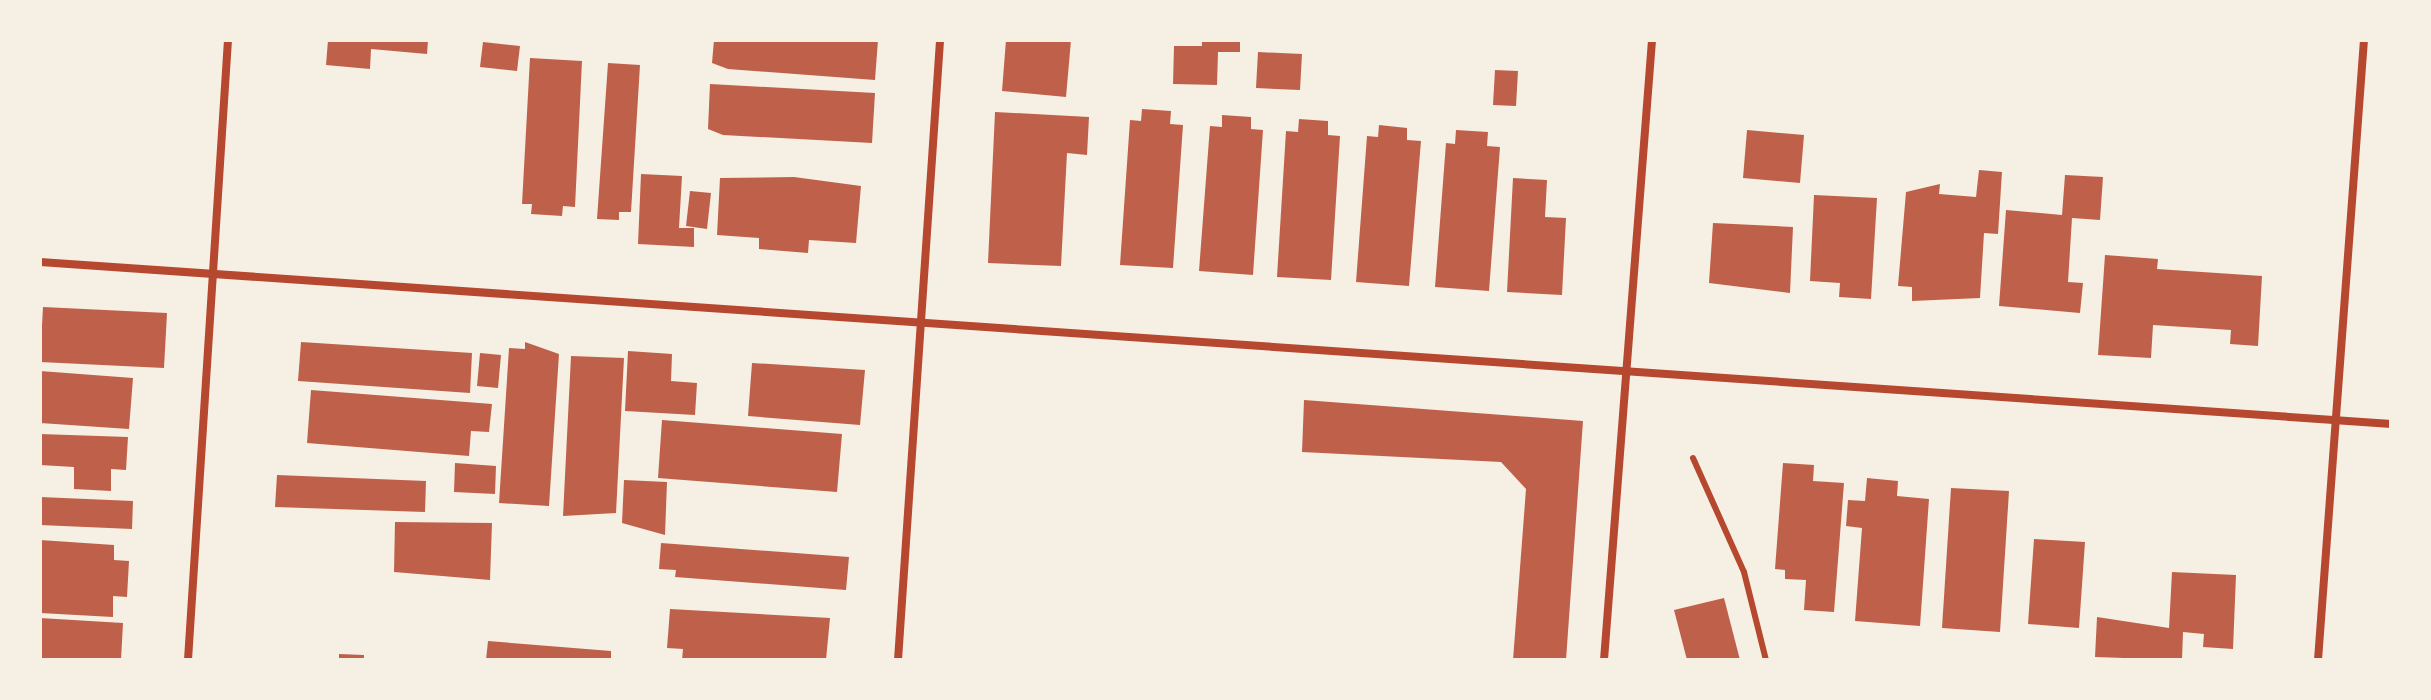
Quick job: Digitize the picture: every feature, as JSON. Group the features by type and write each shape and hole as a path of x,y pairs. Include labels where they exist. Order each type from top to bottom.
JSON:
{"street":[{"path":"188,660 228,40"},
{"path":"898,660 940,40"},
{"path":"1604,660 1630,371 1652,40"},
{"path":"2318,660 2364,40"},
{"path":"40,262 2391,424"}],"lane":[{"path":"1693,458 1744,572 1766,660"}],"building":[{"path":"328,40 428,40 427,54 371,49 370,69 326,65"},
{"path":"714,40 878,40 875,80 728,69 712,63"},
{"path":"1006,40 1071,40 1066,97 1002,91"},
{"path":"1202,40 1240,40 1240,52 1218,52 1217,85 1173,84 1174,46 1202,46"},
{"path":"483,42 520,46 517,71 480,67"},
{"path":"1258,52 1302,54 1300,90 1256,88"},
{"path":"530,58 582,61 575,207 563,206 562,216 531,214 532,204 522,204"},
{"path":"608,63 640,65 631,212 619,212 619,220 597,219"},
{"path":"1495,70 1518,71 1516,106 1493,105"},
{"path":"710,84 875,93 872,143 723,135 708,129"},
{"path":"1142,109 1171,111 1170,124 1183,125 1173,268 1120,265 1130,120 1141,121"},
{"path":"995,112 1089,117 1087,155 1067,153 1061,266 988,263"},
{"path":"1222,115 1251,117 1251,129 1263,130 1253,275 1199,271 1210,126 1222,127"},
{"path":"1299,119 1328,121 1328,135 1340,136 1331,280 1277,277 1286,131 1298,132"},
{"path":"1379,125 1407,128 1407,140 1421,141 1409,286 1356,282 1367,136 1378,137"},
{"path":"1456,130 1488,132 1487,146 1500,147 1489,291 1435,287 1446,143 1455,144"},
{"path":"1747,130 1804,135 1800,183 1743,178"},
{"path":"1979,170 2002,172 1998,234 1984,233 1980,298 1912,301 1912,287 1898,286 1906,192 1940,184 1939,194 1976,197"},
{"path":"641,174 682,176 679,228 694,228 694,247 638,244"},
{"path":"2065,175 2103,177 2100,220 2072,218 2068,282 2083,283 2080,313 1999,306 2006,210 2062,215"},
{"path":"794,177 861,186 856,243 809,240 808,253 759,249 759,238 717,235 720,178"},
{"path":"1513,178 1547,180 1545,217 1566,218 1562,295 1507,292"},
{"path":"690,191 711,193 707,229 686,226"},
{"path":"1814,195 1877,198 1871,299 1839,297 1840,283 1810,281"},
{"path":"1713,223 1793,227 1790,293 1709,283"},
{"path":"2105,255 2158,259 2157,269 2262,276 2258,346 2230,344 2231,330 2153,325 2151,358 2098,355"},
{"path":"43,307 167,313 164,368 40,362"},
{"path":"301,342 472,353 470,393 298,381"},
{"path":"525,342 559,354 549,506 499,503 509,348 525,349"},
{"path":"628,351 672,354 671,381 697,383 695,415 625,411"},
{"path":"480,353 501,355 498,388 477,386"},
{"path":"571,356 624,358 616,513 563,516"},
{"path":"752,363 865,370 860,425 748,416"},
{"path":"40,371 133,378 129,429 40,423"},
{"path":"311,390 492,404 489,432 471,431 469,456 307,443"},
{"path":"1304,400 1583,421 1566,660 1513,660 1526,489 1501,462 1302,452"},
{"path":"662,420 842,434 837,492 658,478"},
{"path":"40,434 128,437 126,470 111,469 111,491 74,489 74,467 40,465"},
{"path":"455,463 496,466 495,494 454,492"},
{"path":"1783,463 1814,465 1813,481 1844,483 1834,612 1804,610 1806,580 1785,579 1785,570 1775,569"},
{"path":"277,475 426,481 425,512 275,507"},
{"path":"1867,478 1898,481 1897,496 1929,499 1920,626 1855,621 1862,528 1846,526 1848,500 1865,501"},
{"path":"624,480 667,482 665,535 622,523"},
{"path":"1951,488 2009,491 2000,632 1942,628"},
{"path":"40,497 133,501 132,529 40,525"},
{"path":"395,522 492,523 490,580 394,572"},
{"path":"2034,539 2085,542 2079,628 2028,624"},
{"path":"40,540 114,545 114,560 129,561 127,597 113,596 113,617 40,613"},
{"path":"661,543 849,557 846,590 675,577 676,570 659,569"},
{"path":"2172,572 2236,575 2233,649 2203,647 2204,634 2183,632 2182,660 2095,657 2097,617 2169,628"},
{"path":"1724,598 1740,660 1687,660 1674,610"},
{"path":"670,609 830,618 826,660 682,660 683,649 667,648"},
{"path":"40,618 123,623 121,660 40,660"},
{"path":"488,641 611,651 611,660 486,660"},
{"path":"339,654 364,655 364,660 339,660"}]}
